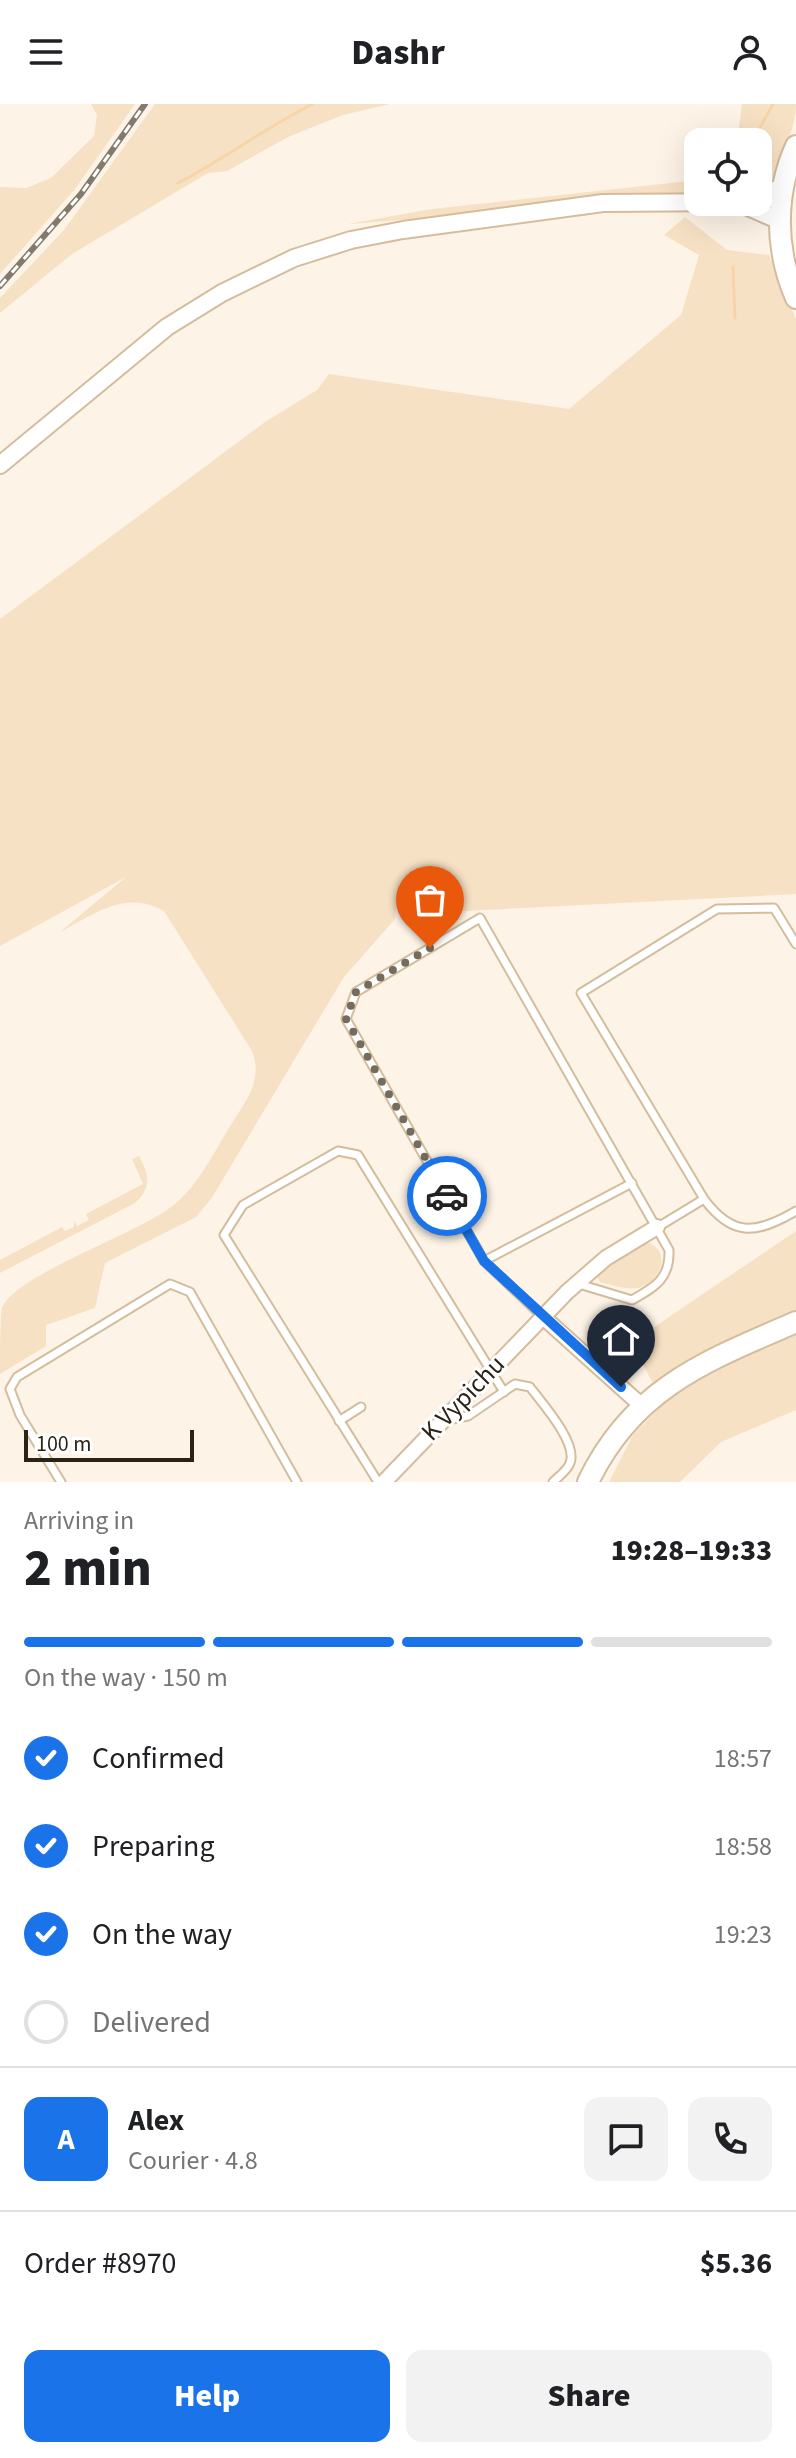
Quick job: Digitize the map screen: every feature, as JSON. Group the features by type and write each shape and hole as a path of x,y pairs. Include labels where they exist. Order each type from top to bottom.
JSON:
{"main road":[{"path":"796,146 783,186 780,230 784,262 796,298"},
{"path":"588,1482 605,1451 642,1406 686,1372 796,1322"}],"street":[{"path":"772,191 783,186"},
{"path":"0,465 167,327 222,293 294,258 351,240 403,230 603,203 684,202"},
{"path":"760,216 780,230"},
{"name":"K Vypichu","path":"384,1482 542,1316 606,1258 657,1227"},
{"path":"542,1316 642,1406"}],"lane":[{"path":"796,944 774,908 717,909 581,993 704,1199 721,1222 735,1227 767,1228 796,1211"},
{"path":"542,1316 484,1261 346,1019 356,992 480,918 669,1250 670,1268 658,1285 632,1300 577,1284"},
{"path":"378,1482 224,1235 243,1205 338,1151 358,1155 504,1392"},
{"path":"484,1261 632,1183"},
{"path":"657,1227 704,1199"},
{"path":"61,1482 20,1415 10,1389 17,1377 170,1284 190,1292 297,1482"},
{"path":"441,1420 468,1416 515,1384 530,1387 559,1424 572,1451 571,1461 553,1482"},
{"path":"339,1421 361,1407"}],"shaded area":[{"path":"91,104 135,104 75,189 0,274 0,187 26,188 51,178 94,136 97,115"},
{"path":"155,104 390,104 343,115 288,137 227,171 208,173 72,254 0,313 0,298 64,230"},
{"path":"742,104 796,104 789,137 772,181 772,128 739,128"},
{"path":"684,182 684,199 348,224 432,209"},
{"path":"685,217 727,250 769,255 796,319 796,894 425,913 397,902 395,919 344,977 211,1199 196,1217 105,1263 95,1308 46,1325 46,1346 0,1374 2,1307 32,1280 158,1216 184,1196 200,1176 243,1106 252,1089 256,1071 252,1051 164,911 136,902 123,903 110,906 60,932 126,877 0,946 0,619 265,422 317,390 329,374 569,409 681,315 699,255 664,235"},
{"path":"139,1156 147,1181 144,1192 135,1203 0,1273 0,1260 62,1227 65,1231 74,1227 74,1220 77,1226 89,1220 86,1214 143,1184 132,1159"},
{"path":"796,1231 796,1410 721,1442 680,1482 609,1482 633,1435 663,1404 632,1342"},
{"path":"642,1241 652,1244 661,1256 654,1279 638,1288 600,1282 595,1274"}],"waterway":[{"path":"178,183 313,104"},
{"path":"760,128 773,104"},
{"path":"733,267 735,318"}],"railway":[{"path":"0,286 81,194 145,104"}],"way so far":[{"path":"430,948 356,992 346,1019 447,1196"}],"route":[{"path":"447,1196 484,1261 621,1387"}]}
